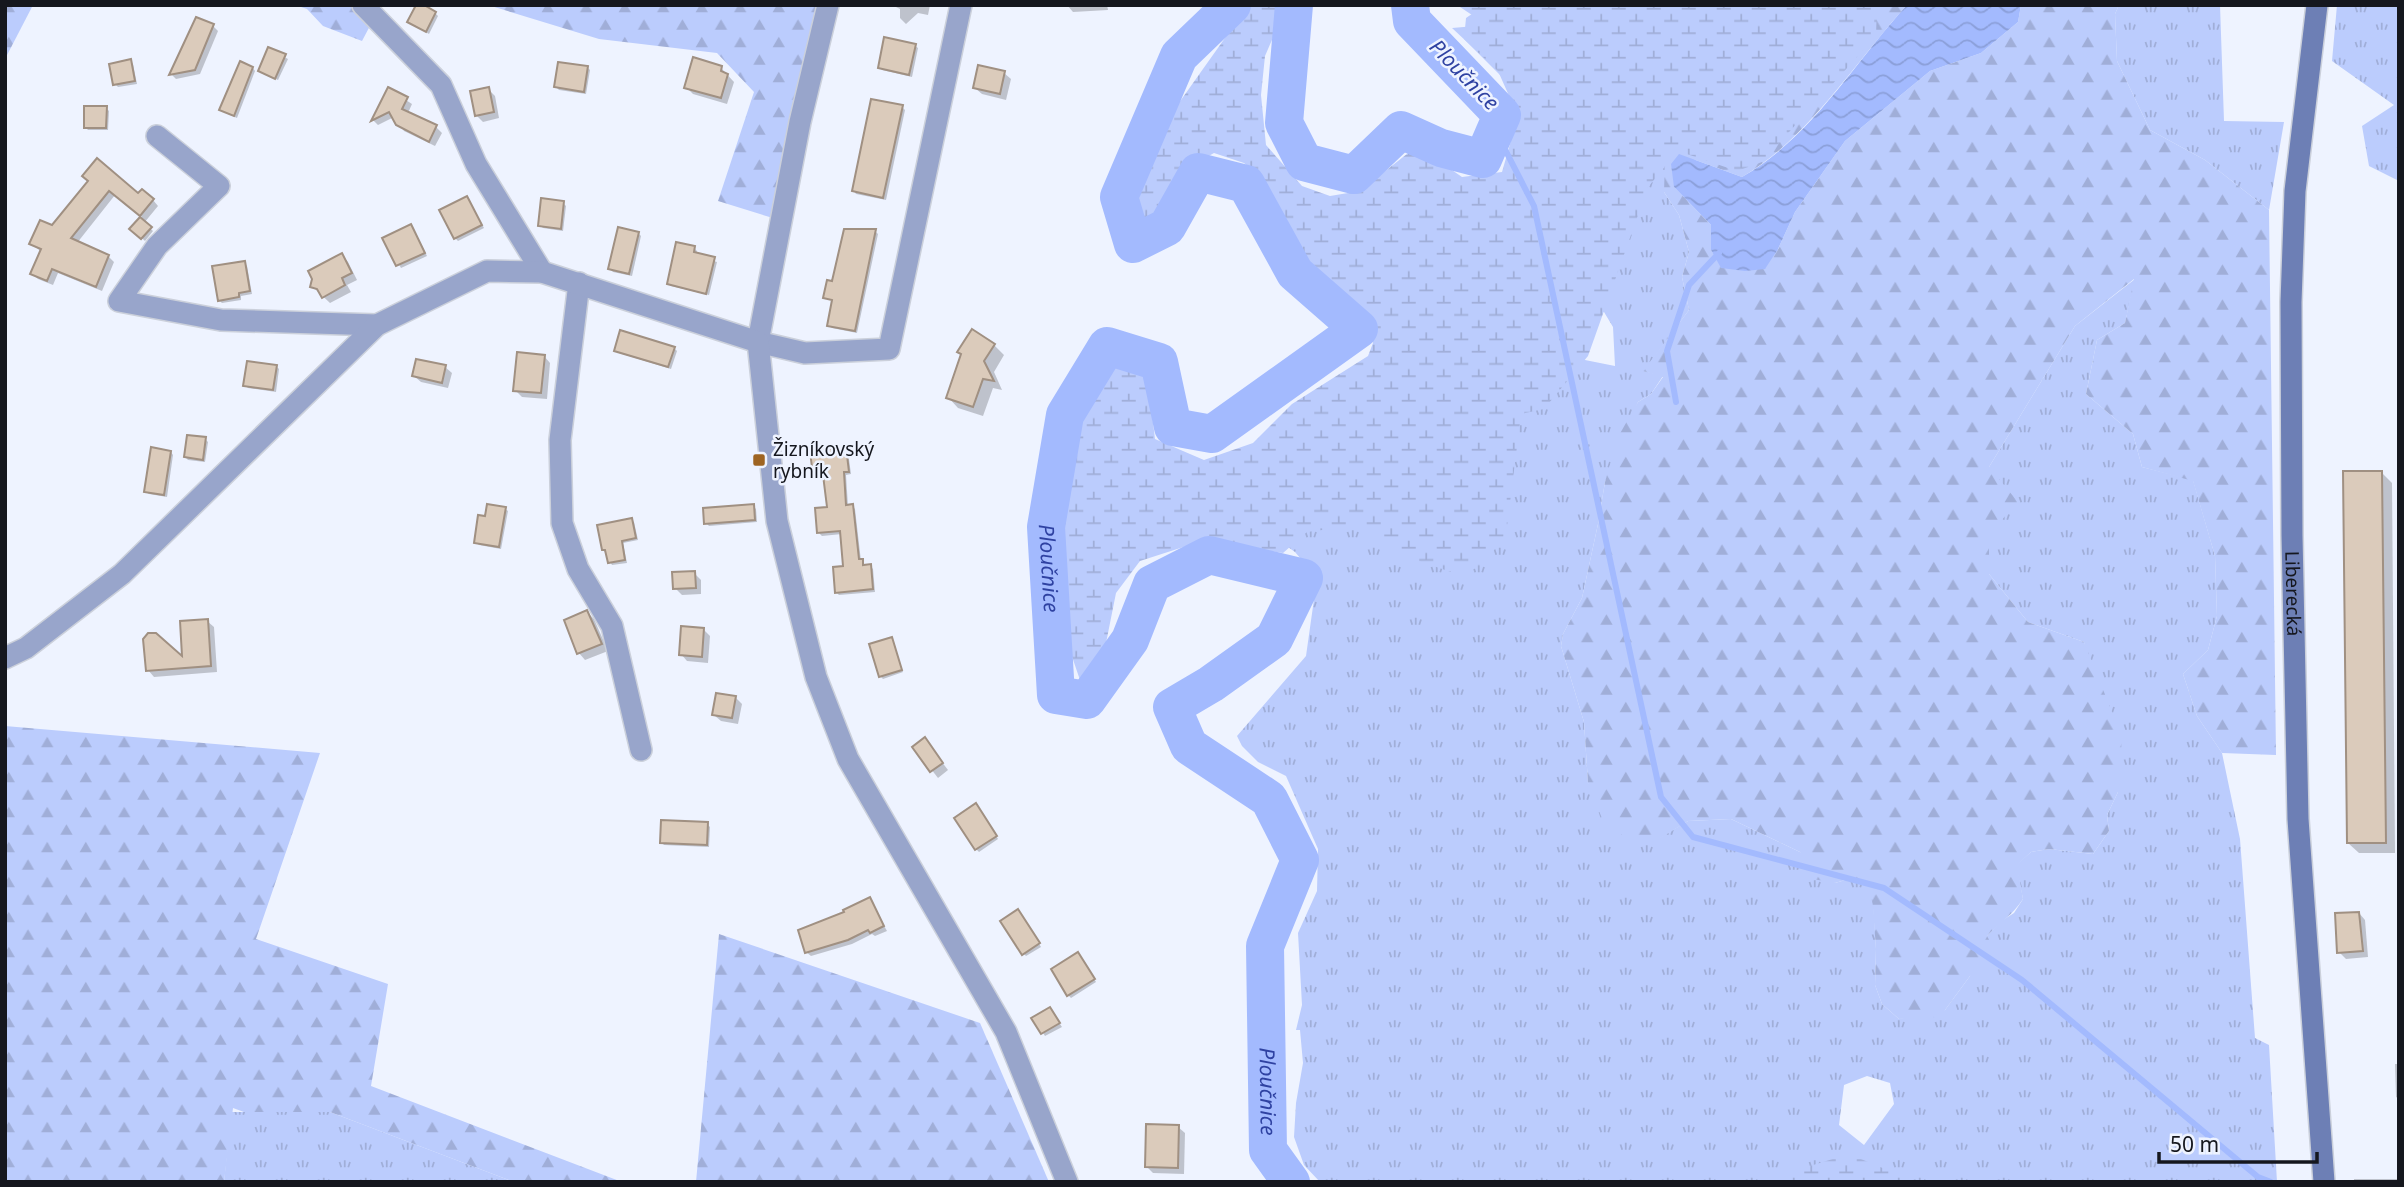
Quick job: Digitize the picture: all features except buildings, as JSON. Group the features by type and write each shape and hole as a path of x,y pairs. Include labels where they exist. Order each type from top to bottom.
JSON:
{"main road":[{"name":"Liberecká","path":"2317,5 2295,191 2291,316 2298,819 2324,1182"}],"street":[{"path":"362,5 441,85 476,164 542,272"},
{"path":"828,5 800,122 758,342 777,521 816,677 848,759 1006,1032 1067,1182"},
{"path":"5,658 26,648 122,573 377,325 488,271 542,272 758,342 805,353 889,349 961,5"},
{"path":"157,135 219,186 157,246 119,301 220,320 377,325"},
{"path":"579,283 560,440 562,523 578,569 612,626 641,750"}],"green space":[{"path":"5,5 33,5 5,59"},
{"path":"295,5 381,5 362,41 323,26 307,9"},
{"path":"488,5 819,5 776,219 718,201 754,92 717,53 599,39"},
{"path":"1251,5 1287,5 1265,56 1261,95 1266,145 1302,186 1330,196 1360,191 1417,146 1462,177 1502,172 1518,116 1498,71 1452,28 1487,25 1457,5 1877,5 1876,36 1762,162 1737,171 1678,151 1648,187 1588,356 1544,409 1521,414 1506,535 1481,566 1460,575 1395,553 1360,525 1307,532 1283,553 1202,541 1140,561 1116,593 1105,648 1081,683 1066,639 1061,454 1120,352 1131,353 1148,382 1155,439 1204,460 1253,443 1292,404 1368,356 1373,343 1367,312 1283,238 1259,176 1244,163 1214,153 1187,168 1149,227 1135,219 1149,145"},
{"path":"1485,5 1840,5 1664,192 1679,215 1689,252 1682,277 1689,310 1644,371 1663,376 1651,394 1638,402 1605,482 1582,598 1563,634 1561,646 1584,722 1588,783 1654,841 1688,821 1731,819 1800,852 1835,883 1852,878 1872,882 1875,985 1882,1004 1899,1019 1945,1010 1970,976 1987,936 2000,922 2014,913 2023,899 2016,865 2031,852 2049,849 2093,854 2109,831 2107,815 2118,792 2084,642 2028,622 1989,574 1989,467 2075,326 2135,279 2125,323 2097,340 2086,394 2133,434 2142,467 2193,480 2215,556 2217,616 2208,650 2183,674 2197,716 2222,753 2240,839 2255,1038 2269,1045 2277,1182 1320,1182 1304,1165 1294,1137 1296,1103 1303,1063 1300,1030 1296,1030 1302,1005 1298,933 1317,891 1318,849 1286,776 1258,762 1242,746 1237,736 1306,656 1317,578 1295,552 1261,528 1216,469 1348,401 1462,194 1524,165 1518,93 1464,39 1466,18","holes":["1604,312 1613,327 1615,366 1570,357 1583,313","1867,1076 1890,1083 1894,1104 1864,1145 1839,1125 1844,1085"]},
{"path":"1840,5 1907,5 1811,120 1767,160 1742,177 1679,154 1674,187 1711,225 1711,250 1722,268 1778,249 1795,212 1845,141 1930,71 1981,53 2018,22 2021,5 2119,5 2115,14 2117,61 2150,130 2205,160 2269,210 2276,755 2222,753 2197,716 2183,674 2208,650 2217,616 2215,556 2193,481 2142,467 2133,434 2086,394 2097,340 2125,323 2134,279 2075,326 1989,467 2018,502 1989,534 1989,574 2028,622 2084,642 2122,737 2118,792 2107,815 2109,831 2093,854 2049,849 2031,852 2017,865 2023,899 1987,936 1996,953 1978,973 1970,976 1945,1010 1936,1017 1899,1019 1882,1004 1875,985 1876,949 1871,882 1852,878 1835,883 1813,879 1800,852 1731,819 1688,821 1654,842 1622,835 1603,821 1588,783 1584,722 1561,646 1563,634 1582,598 1605,482 1618,437 1638,402 1651,394 1663,377 1643,371 1689,310 1682,277 1689,252 1679,215 1664,192 1665,161"},
{"path":"2119,5 2220,5 2224,121 2284,122 2269,210 2205,160 2150,130 2117,61 2115,14"},
{"path":"2337,5 2399,5 2399,181 2369,166 2362,126 2394,105 2332,61"},
{"path":"5,726 320,753 256,939 388,984 371,1086 622,1182 514,1182 330,1112 244,1112 233,1108 224,1182 5,1182"},
{"path":"719,934 980,1023 1049,1182 696,1182"},
{"path":"231,1112 330,1112 514,1182 224,1182"},
{"path":"1849,1154 1916,1182 1758,1182"}],"water":[{"path":"1907,5 2021,5 2018,22 1981,53 1930,71 1845,141 1795,212 1778,249 1765,269 1745,271 1721,268 1711,250 1711,225 1674,187 1671,164 1679,154 1742,177 1767,161 1831,98"}],"waterway":[{"name":"Ploučnice","path":"1232,5 1179,56 1119,197 1133,244 1167,227 1198,172 1246,184 1295,273 1359,329 1212,434 1173,427 1159,362 1107,346 1065,415 1046,527 1056,695 1087,700 1130,640 1152,584 1209,555 1304,578 1274,639 1211,684 1172,707 1189,746 1269,799 1300,860 1265,946 1268,1150 1291,1182"},
{"name":"Ploučnice","path":"1294,5 1284,123 1304,162 1354,175 1401,130 1441,148 1483,159 1502,115 1412,21 1410,5"},
{"path":"1495,130 1534,206 1661,797 1693,837 1884,888 2022,980 2258,1177 2271,1182"},
{"path":"1676,402 1667,351 1689,285 1719,253"}],"place":[{"name":"Žizníkovský rybník","path":"759,460"}]}
